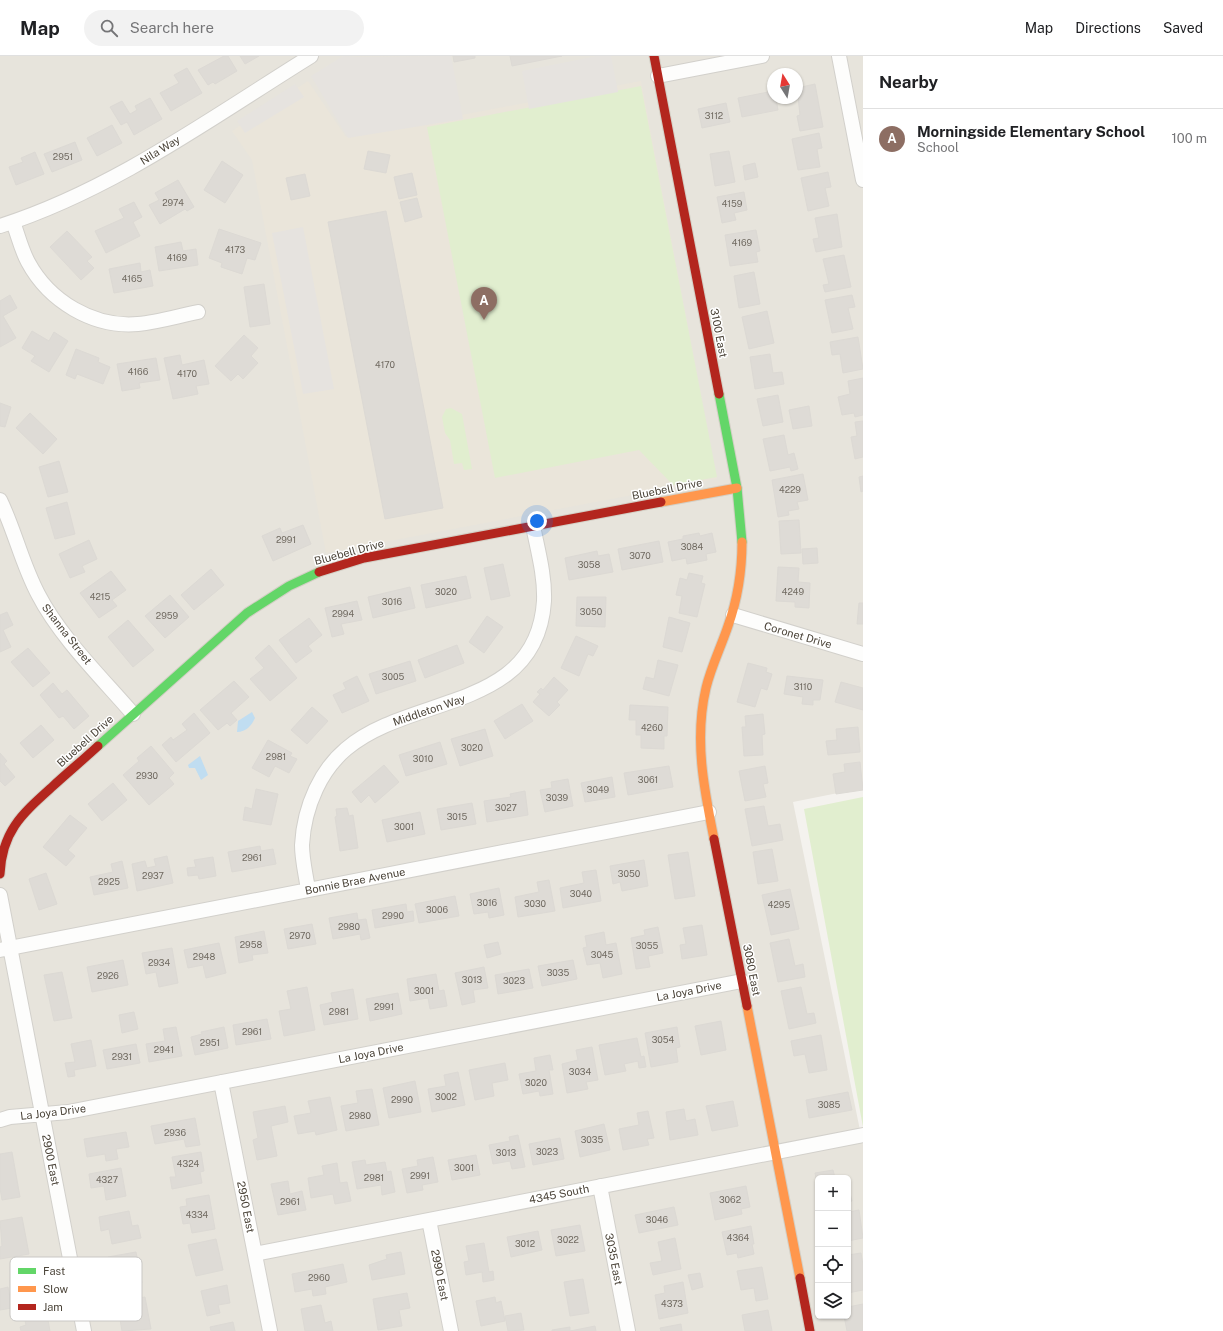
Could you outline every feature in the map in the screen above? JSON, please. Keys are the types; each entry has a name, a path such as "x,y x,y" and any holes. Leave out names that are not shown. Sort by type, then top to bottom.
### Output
{"street":[{"name":"Nila Way","path":"7,224 76,196 126,170 310,56"},
{"name":"3100 East","path":"654,56 737,488 742,542 738,593 732,615"},
{"path":"658,76 762,56"},
{"path":"839,56 863,180"},
{"path":"7,224 35,273 53,294 78,312 106,322 137,324 198,312"},
{"name":"Bluebell Drive","path":"5,829 247,613 275,594 303,578 332,566 364,558 737,488"},
{"name":"Shanna Street","path":"0,500 28,575 50,614 62,632 133,714"},
{"name":"Middleton Way","path":"308,890 302,845 305,822 313,795 337,757 357,741 384,726 470,695 495,684 515,667 528,649 537,631 544,601 542,575 533,526"},
{"name":"Coronet Drive","path":"732,615 863,654"},
{"name":"3080 East","path":"732,615 709,677 704,701 700,754 709,812 810,1331"},
{"name":"Bonnie Brae Avenue","path":"5,949 709,812"},
{"path":"0,874 5,829"},
{"name":"2900 East","path":"0,895 5,949 42,1114 70,1257"},
{"name":"La Joya Drive","path":"0,1120 10,1117 68,1112 742,981"},
{"name":"2950 East","path":"221,1082 270,1331"},
{"name":"4345 South","path":"255,1254 863,1135"},
{"name":"3035 East","path":"600,1186 628,1331"},
{"name":"2990 East","path":"429,1220 451,1331"},
{"name":"2900 East","path":"82,1321 84,1331"}],"shaded area":[{"path":"0,56 863,56 863,788 793,802 863,1145 863,1331 0,1331"},
{"path":"343,56 451,56 463,119 348,138 311,76"},
{"path":"597,56 611,56 618,92 529,109 522,71"},
{"path":"308,81 346,137 641,81 717,479 326,553 252,160 232,131"},
{"path":"295,84 304,97 245,133 237,121"},
{"path":"303,227 334,389 303,394 272,233"}],"green space":[{"path":"641,86 717,477 673,485 639,450 495,478 427,127"},
{"path":"451,408 462,414 472,469 464,470 462,463 454,464 450,440 445,433 442,417 446,409"},
{"path":"863,797 863,1127 804,809"}],"water":[{"path":"252,712 255,718 252,723 248,728 237,732 238,721"},
{"path":"200,756 208,775 201,780 195,768 189,768 188,765"}],"building":[{"path":"224,56 228,56 237,71 215,84 213,82 208,85 198,70"},
{"path":"240,56 259,56 245,64"},
{"path":"453,56 475,56 475,58 454,62"},
{"path":"510,56 562,56 512,66"},
{"path":"187,68 202,93 171,111 160,93 179,83 174,75"},
{"path":"815,84 823,127 800,131 797,116 800,115 799,104 803,104 803,87"},
{"path":"767,92 767,104 777,104 778,110 742,117 738,98"},
{"path":"150,98 162,119 134,135 127,122 121,125 110,107 122,101 130,114 137,110 135,106"},
{"path":"726,103 730,122 702,128 698,109"},
{"path":"112,125 122,143 97,156 87,138"},
{"path":"819,133 822,148 817,149 820,167 798,170 792,139"},
{"path":"75,142 82,160 52,172 44,154"},
{"path":"368,151 390,155 386,173 364,169"},
{"path":"729,151 735,182 715,186 710,154"},
{"path":"35,152 44,174 16,185 9,167 23,162 21,158"},
{"path":"222,161 243,175 225,203 204,190"},
{"path":"755,163 758,177 745,180 743,166"},
{"path":"828,172 831,187 825,188 829,206 808,211 801,178"},
{"path":"412,173 417,195 399,199 394,177"},
{"path":"305,174 310,196 291,200 286,178"},
{"path":"178,180 194,207 187,211 185,209 160,224 149,205 159,200 155,193"},
{"path":"744,192 747,210 734,213 736,220 722,223 717,197"},
{"path":"417,198 422,217 405,222 400,202"},
{"path":"134,202 142,217 133,222 140,236 106,253 95,231 124,218 119,209"},
{"path":"386,211 443,508 385,519 328,222"},
{"path":"837,214 842,247 816,252 813,239 819,238 815,218"},
{"path":"219,229 261,243 255,260 247,258 242,274 221,267 222,263 209,258"},
{"path":"756,230 760,251 756,252 758,262 730,266 725,235"},
{"path":"67,231 92,257 87,261 94,268 81,280 50,247"},
{"path":"181,242 183,251 196,249 198,265 159,271 155,247"},
{"path":"844,255 851,287 825,292 823,285 829,284 823,259"},
{"path":"140,263 141,272 150,270 153,286 114,293 109,269"},
{"path":"754,272 760,304 739,308 734,276"},
{"path":"264,284 270,324 250,327 244,287"},
{"path":"10,295 17,308 3,316 16,338 0,347 0,301"},
{"path":"852,295 855,307 848,308 853,329 832,333 825,300"},
{"path":"767,311 774,343 749,349 742,317"},
{"path":"32,331 49,341 54,332 68,341 49,372 31,361 35,356 22,348"},
{"path":"244,335 258,348 251,356 258,363 243,379 238,374 231,381 215,366"},
{"path":"858,337 863,369 843,373 840,354 832,355 830,342"},
{"path":"76,349 99,358 98,362 110,367 103,384 77,374 75,379 66,375"},
{"path":"770,354 773,373 782,372 784,384 755,389 750,357"},
{"path":"180,355 182,365 204,360 209,384 196,386 198,394 173,399 164,358"},
{"path":"156,358 160,380 139,383 140,388 122,391 117,364"},
{"path":"863,378 863,415 855,417 854,413 842,415 838,397 850,394 848,381"},
{"path":"778,395 783,422 763,426 757,399"},
{"path":"0,403 11,407 5,427 0,426"},
{"path":"809,406 812,426 793,429 789,410"},
{"path":"30,413 57,439 43,454 16,428"},
{"path":"863,421 863,457 855,459 851,437 857,436 855,422"},
{"path":"784,435 788,455 794,453 798,469 791,471 790,467 770,471 763,439"},
{"path":"59,461 68,492 48,497 39,467"},
{"path":"803,474 808,500 797,502 799,509 788,511 789,515 778,517 772,480"},
{"path":"863,476 863,491 861,492 859,477"},
{"path":"67,502 75,534 55,539 46,508"},
{"path":"799,520 801,553 781,554 779,521"},
{"path":"303,525 311,544 273,561 262,536 280,528 282,533"},
{"path":"699,533 700,536 712,533 716,552 706,554 707,560 687,564 686,558 672,561 668,542 683,539 683,536"},
{"path":"89,540 97,559 82,566 85,572 70,578 59,554"},
{"path":"659,541 663,562 622,570 618,549"},
{"path":"817,548 818,563 803,564 802,549"},
{"path":"597,551 598,556 609,554 613,572 569,580 565,558"},
{"path":"503,564 510,596 491,600 484,568"},
{"path":"778,567 799,568 798,582 810,583 809,608 795,607 795,602 776,601"},
{"path":"211,569 224,585 194,610 181,595"},
{"path":"111,571 126,590 112,600 117,606 99,618 80,593"},
{"path":"689,573 703,576 701,583 705,584 697,617 679,613 682,596 676,595 680,578 687,580"},
{"path":"466,576 471,598 426,608 421,585"},
{"path":"410,587 415,608 373,618 368,597"},
{"path":"170,595 189,617 165,638 145,616"},
{"path":"577,597 606,597 605,627 576,626"},
{"path":"357,601 362,620 341,624 344,634 332,637 325,608"},
{"path":"859,603 863,603 863,624 857,624"},
{"path":"7,612 13,625 3,630 11,647 0,652 0,615"},
{"path":"487,616 503,627 484,653 469,642"},
{"path":"669,617 690,623 682,652 663,647"},
{"path":"309,618 322,635 308,646 312,651 296,663 279,640"},
{"path":"128,620 154,650 133,667 108,637"},
{"path":"576,636 598,646 593,656 588,654 579,676 561,668"},
{"path":"269,645 297,678 270,701 250,679 264,668 255,658"},
{"path":"457,645 464,663 425,678 418,660"},
{"path":"28,648 50,673 33,687 11,662"},
{"path":"658,660 678,665 669,696 643,689 646,677 654,679"},
{"path":"410,661 416,681 376,694 369,674"},
{"path":"748,663 767,668 766,672 772,674 767,690 761,688 755,707 737,702"},
{"path":"357,676 369,701 342,713 333,695 346,689 343,683"},
{"path":"787,676 823,680 820,700 813,700 813,705 802,704 803,697 784,694"},
{"path":"554,677 568,690 557,702 560,705 549,716 533,702 540,694 537,692 541,688 543,690"},
{"path":"234,681 249,697 231,713 237,720 230,726 227,723 218,730 200,710"},
{"path":"841,682 863,688 863,710 835,702"},
{"path":"53,683 62,694 67,690 89,716 74,729 63,716 59,718 40,695"},
{"path":"522,704 533,721 505,739 494,721"},
{"path":"630,705 668,707 667,736 664,736 664,749 641,748 641,735 636,735 636,720 629,720"},
{"path":"312,707 328,721 307,744 291,730"},
{"path":"194,713 210,733 176,762 162,745 171,737 173,740 187,730 182,724"},
{"path":"763,714 765,734 762,735 763,755 744,756 742,727 746,727 745,716"},
{"path":"41,725 54,740 33,758 20,743"},
{"path":"858,727 860,752 828,755 826,741 837,740 836,729"},
{"path":"485,729 493,756 460,766 451,739"},
{"path":"268,740 292,753 290,756 297,759 289,773 275,766 269,777 252,768"},
{"path":"440,742 447,764 406,776 399,755"},
{"path":"151,746 174,773 169,778 174,784 149,805 123,775 139,761 137,758"},
{"path":"0,753 7,761 4,764 15,777 5,786 0,781"},
{"path":"860,762 863,790 836,794 833,774 845,772 844,764"},
{"path":"384,765 399,782 375,803 369,795 361,803 352,792"},
{"path":"669,766 673,787 628,795 624,773"},
{"path":"765,766 768,783 763,784 766,797 745,801 739,771"},
{"path":"612,777 615,797 585,802 581,783"},
{"path":"568,779 573,806 545,812 540,790 552,788 551,782"},
{"path":"113,783 127,800 102,821 88,804"},
{"path":"256,789 278,794 271,825 243,820 245,807 252,809"},
{"path":"525,791 528,815 487,822 484,801 511,797 510,794"},
{"path":"472,803 476,824 441,830 437,809"},
{"path":"764,806 768,826 780,824 783,840 752,846 745,809"},
{"path":"347,808 349,816 353,815 358,848 340,851 335,817 337,816 336,809"},
{"path":"420,812 425,834 387,842 382,820"},
{"path":"70,815 87,828 68,850 75,856 66,866 43,847"},
{"path":"260,846 261,851 273,849 276,864 232,872 228,852"},
{"path":"772,849 778,881 758,884 753,852"},
{"path":"688,852 695,896 675,899 668,855"},
{"path":"167,856 173,883 137,891 132,864 145,861 147,868 156,866 154,859"},
{"path":"213,857 216,876 199,879 198,875 188,876 187,868 196,867 194,860"},
{"path":"644,860 648,886 622,891 620,882 613,884 610,866"},
{"path":"122,861 128,888 94,895 90,877 113,872 111,864"},
{"path":"596,870 601,901 563,908 560,888 584,883 582,872"},
{"path":"46,873 57,904 39,910 29,879"},
{"path":"549,880 555,911 518,917 515,897 539,892 537,882"},
{"path":"499,888 504,915 489,918 488,912 474,914 470,894"},
{"path":"790,889 799,929 771,935 762,895"},
{"path":"455,896 459,916 419,923 415,904"},
{"path":"406,904 407,912 413,911 414,921 375,928 372,910"},
{"path":"357,913 358,920 366,919 370,938 361,940 360,934 333,939 329,918"},
{"path":"312,924 316,944 288,949 284,929"},
{"path":"702,925 707,955 682,959 680,945 686,944 683,928"},
{"path":"658,927 663,953 648,956 650,967 636,969 631,938 645,935 644,930"},
{"path":"264,931 268,953 252,955 253,960 239,963 235,937"},
{"path":"604,932 606,945 616,943 622,974 603,978 600,963 587,965 583,948 587,947 585,936"},
{"path":"789,939 795,966 803,964 805,977 778,982 770,943"},
{"path":"498,942 501,954 487,958 484,945"},
{"path":"219,943 226,973 206,978 203,965 188,968 184,950"},
{"path":"172,948 178,983 159,987 156,972 146,974 142,953"},
{"path":"123,960 128,985 92,992 87,967"},
{"path":"573,960 577,979 542,986 538,966"},
{"path":"484,967 488,988 473,990 475,1002 462,1005 455,973"},
{"path":"529,969 533,988 498,994 495,975"},
{"path":"62,972 72,1018 54,1021 44,975"},
{"path":"436,974 439,991 444,990 447,1006 430,1009 428,998 410,1001 407,979"},
{"path":"307,987 315,1030 284,1036 279,1011 291,1009 287,991"},
{"path":"801,987 807,1014 814,1013 816,1023 789,1029 781,991"},
{"path":"353,989 358,1019 324,1025 320,1005 333,1002 331,993"},
{"path":"398,993 402,1014 370,1021 366,999"},
{"path":"134,1012 138,1029 122,1033 119,1015"},
{"path":"267,1019 271,1039 236,1045 233,1025"},
{"path":"721,1021 726,1050 701,1055 695,1026"},
{"path":"176,1027 182,1056 149,1062 146,1044 165,1041 163,1029"},
{"path":"224,1027 228,1048 195,1055 191,1037 202,1034 201,1032"},
{"path":"677,1027 680,1047 676,1048 678,1062 651,1067 645,1033"},
{"path":"821,1035 827,1070 809,1073 805,1054 794,1056 791,1041"},
{"path":"637,1038 641,1057 644,1056 646,1067 639,1068 638,1061 624,1064 626,1071 605,1075 599,1045"},
{"path":"91,1040 96,1066 74,1070 75,1076 68,1077 65,1063 75,1062 71,1044"},
{"path":"136,1044 140,1063 107,1069 103,1050"},
{"path":"592,1047 598,1080 586,1082 588,1089 567,1093 562,1064 578,1060 576,1050"},
{"path":"550,1055 553,1070 549,1070 553,1094 540,1096 539,1091 523,1094 519,1074 536,1071 534,1058"},
{"path":"505,1063 508,1080 492,1083 494,1096 475,1100 469,1070"},
{"path":"458,1072 465,1105 432,1112 428,1089 446,1086 444,1075"},
{"path":"415,1081 421,1112 389,1118 383,1088"},
{"path":"372,1089 379,1125 346,1131 341,1106 358,1103 356,1091"},
{"path":"848,1092 852,1110 809,1118 806,1100"},
{"path":"330,1097 337,1130 316,1135 315,1131 298,1134 294,1116 311,1113 308,1101"},
{"path":"733,1101 738,1126 712,1131 706,1106"},
{"path":"285,1106 288,1122 271,1126 277,1156 257,1160 253,1140 258,1138 253,1112"},
{"path":"684,1109 686,1121 695,1119 698,1135 670,1140 666,1112"},
{"path":"648,1111 654,1138 647,1139 649,1145 623,1150 619,1129 639,1125 637,1113"},
{"path":"195,1118 200,1145 186,1147 184,1139 155,1144 151,1126"},
{"path":"604,1124 610,1150 580,1157 575,1131"},
{"path":"126,1132 129,1147 116,1149 118,1159 106,1161 105,1154 87,1157 84,1139"},
{"path":"518,1135 525,1167 512,1169 510,1161 493,1164 489,1145 510,1141 509,1137"},
{"path":"560,1138 564,1159 533,1165 529,1144"},
{"path":"12,1152 20,1197 2,1200 0,1188 0,1154"},
{"path":"201,1152 204,1171 200,1172 202,1183 172,1189 170,1177 176,1177 172,1157"},
{"path":"476,1155 480,1175 452,1180 448,1160"},
{"path":"433,1157 438,1182 422,1185 423,1190 407,1193 402,1169 418,1166 417,1160"},
{"path":"365,1160 366,1165 385,1162 387,1172 391,1171 395,1192 382,1195 381,1185 357,1189 352,1162"},
{"path":"337,1163 340,1183 347,1182 351,1201 335,1204 333,1194 311,1198 308,1178 324,1175 322,1166"},
{"path":"121,1168 126,1196 106,1200 104,1186 91,1188 89,1174"},
{"path":"833,1170 834,1175 815,1175 815,1173"},
{"path":"288,1181 290,1194 302,1191 306,1210 278,1215 271,1184"},
{"path":"746,1186 750,1207 741,1209 742,1214 715,1220 710,1193"},
{"path":"209,1195 215,1229 192,1233 190,1223 183,1224 180,1207 187,1206 186,1199"},
{"path":"674,1207 678,1225 639,1233 635,1215"},
{"path":"859,1210 863,1238 851,1240 851,1211"},
{"path":"129,1211 132,1226 138,1225 141,1238 112,1244 109,1229 101,1231 99,1217"},
{"path":"22,1217 29,1254 0,1259 0,1247 2,1246 0,1221"},
{"path":"580,1225 585,1251 556,1256 551,1230"},
{"path":"751,1226 754,1254 738,1258 737,1253 727,1255 722,1232"},
{"path":"538,1231 542,1250 511,1257 507,1237"},
{"path":"675,1238 681,1269 653,1275 650,1263 662,1261 658,1242"},
{"path":"216,1239 223,1270 196,1276 188,1245"},
{"path":"484,1243 489,1272 493,1271 494,1280 483,1282 482,1272 466,1275 464,1262 469,1261 466,1246"},
{"path":"136,1252 137,1257 108,1257"},
{"path":"401,1252 405,1274 372,1280 369,1265 387,1259 386,1255"},
{"path":"861,1253 863,1265 863,1290 851,1292 851,1283 851,1255"},
{"path":"343,1264 347,1282 325,1287 326,1294 313,1296 312,1289 295,1292 292,1274"},
{"path":"762,1267 768,1299 756,1301 754,1288 741,1290 737,1271"},
{"path":"700,1273 703,1287 692,1290 688,1275"},
{"path":"583,1279 589,1313 570,1316 564,1282"},
{"path":"683,1282 688,1313 659,1319 655,1295 665,1293 664,1286"},
{"path":"227,1285 230,1303 218,1305 220,1313 207,1316 201,1291"},
{"path":"8,1287 10,1308 0,1310 0,1289"},
{"path":"407,1293 410,1308 399,1310 402,1326 378,1330 373,1299"},
{"path":"145,1297 151,1329 122,1331 120,1321 142,1321 142,1298"},
{"path":"495,1297 496,1303 501,1301 505,1321 481,1326 476,1301"},
{"path":"863,1304 863,1331 847,1331 845,1319 851,1319 851,1306"},
{"path":"321,1305 325,1323 331,1321 333,1331 305,1331 301,1309"},
{"path":"768,1310 772,1331 745,1331 742,1315"},
{"path":"521,1313 524,1330 508,1331 505,1316"},
{"path":"25,1321 48,1321 50,1331 21,1331 20,1327 26,1325"},
{"path":"233,1322 235,1331 211,1331 210,1327"},
{"path":"681,1324 682,1331 661,1331 660,1328"},
{"path":"595,1326 596,1331 570,1331"},
{"path":"570,1327 570,1331 552,1331 552,1330"}],"traffic: fast":[{"path":"719,394 737,488 742,542"},
{"path":"98,746 247,613 289,586 319,572"}],"traffic: slow":[{"path":"661,502 737,488"},
{"path":"714,839 702,764 702,707 708,680 728,626 737,595 742,542"},
{"path":"747,1006 800,1278"}],"traffic: jam":[{"path":"654,56 719,394"},
{"path":"319,572 364,558 661,502"},
{"path":"0,874 5,846 9,835 16,824 32,806 98,746"},
{"path":"714,839 747,1006"},
{"path":"800,1278 810,1331"}],"place":[{"name":"Morningside Elementary School","path":"484,320"}]}
